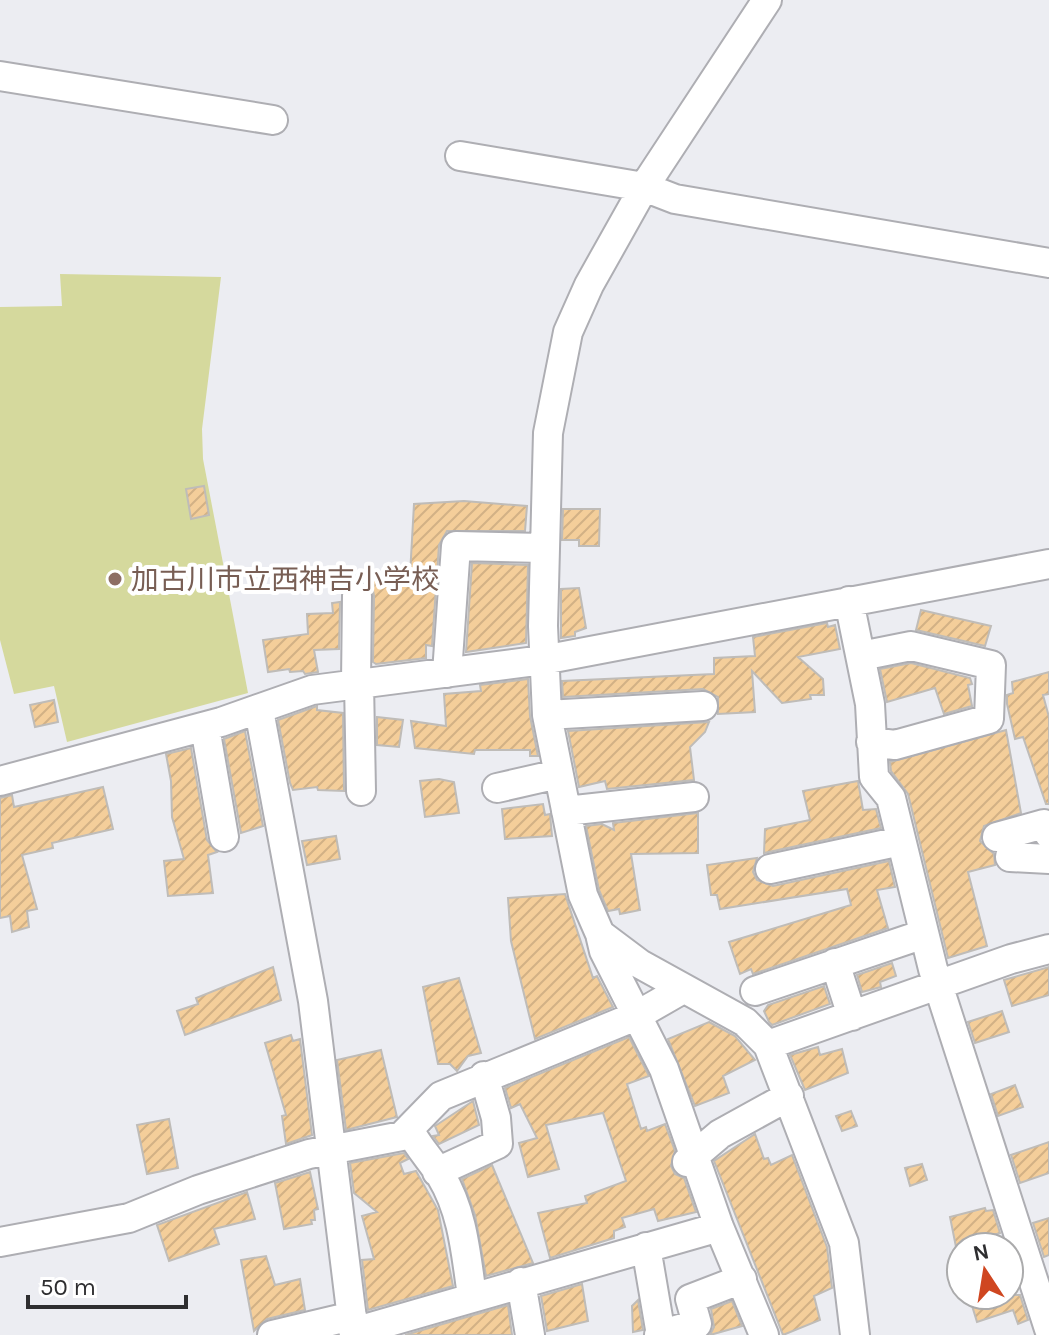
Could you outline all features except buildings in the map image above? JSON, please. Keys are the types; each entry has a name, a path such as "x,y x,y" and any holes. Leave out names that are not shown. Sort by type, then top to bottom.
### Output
{"street":[{"path":"764,1335 691,1158 664,1069 604,951 583,895 547,715 543,660 548,433 568,332 589,285 644,187 767,0"},
{"path":"0,76 273,120"},
{"path":"460,156 644,187 675,199 1049,263"},
{"path":"447,673 456,546 544,548"},
{"path":"0,781 205,727 312,690 543,660 1049,564"},
{"path":"357,596 361,791"},
{"path":"849,601 870,704 874,777 891,798 924,934 1049,1329"},
{"path":"861,656 911,646 991,665 989,719 895,745 871,742"},
{"path":"547,715 703,706"},
{"path":"259,710 313,1001 353,1327"},
{"path":"205,727 224,837"},
{"path":"497,788 558,774"},
{"path":"566,811 694,797"},
{"path":"1049,834 1044,824 1003,847 1049,859"},
{"path":"770,869 901,841"},
{"path":"600,934 640,964 745,1022 768,1045 844,1243 855,1335"},
{"path":"755,991 924,934"},
{"path":"768,1045 1011,959 1049,949"},
{"path":"835,963 852,1016"},
{"path":"0,1242 129,1218 198,1190 309,1154 332,1152 402,1136 441,1096 636,1016 683,989"},
{"path":"437,1172 498,1144 496,1118 484,1076"},
{"path":"691,1158 720,1134 789,1096"},
{"path":"410,1131 422,1155 437,1172 460,1218 472,1296"},
{"path":"272,1335 353,1327 412,1326 472,1296 719,1227"},
{"path":"646,1247 660,1335 697,1324 690,1299 742,1279"},
{"path":"521,1282 530,1335"}],"green space":[{"name":"加古川市立西神吉小学校","path":"60,274 221,277 202,429 203,459 248,693 67,742 54,686 14,694 0,640 0,307 62,306"}],"place":[{"name":"加古川市立西神吉小学校","path":"115,579"}]}
